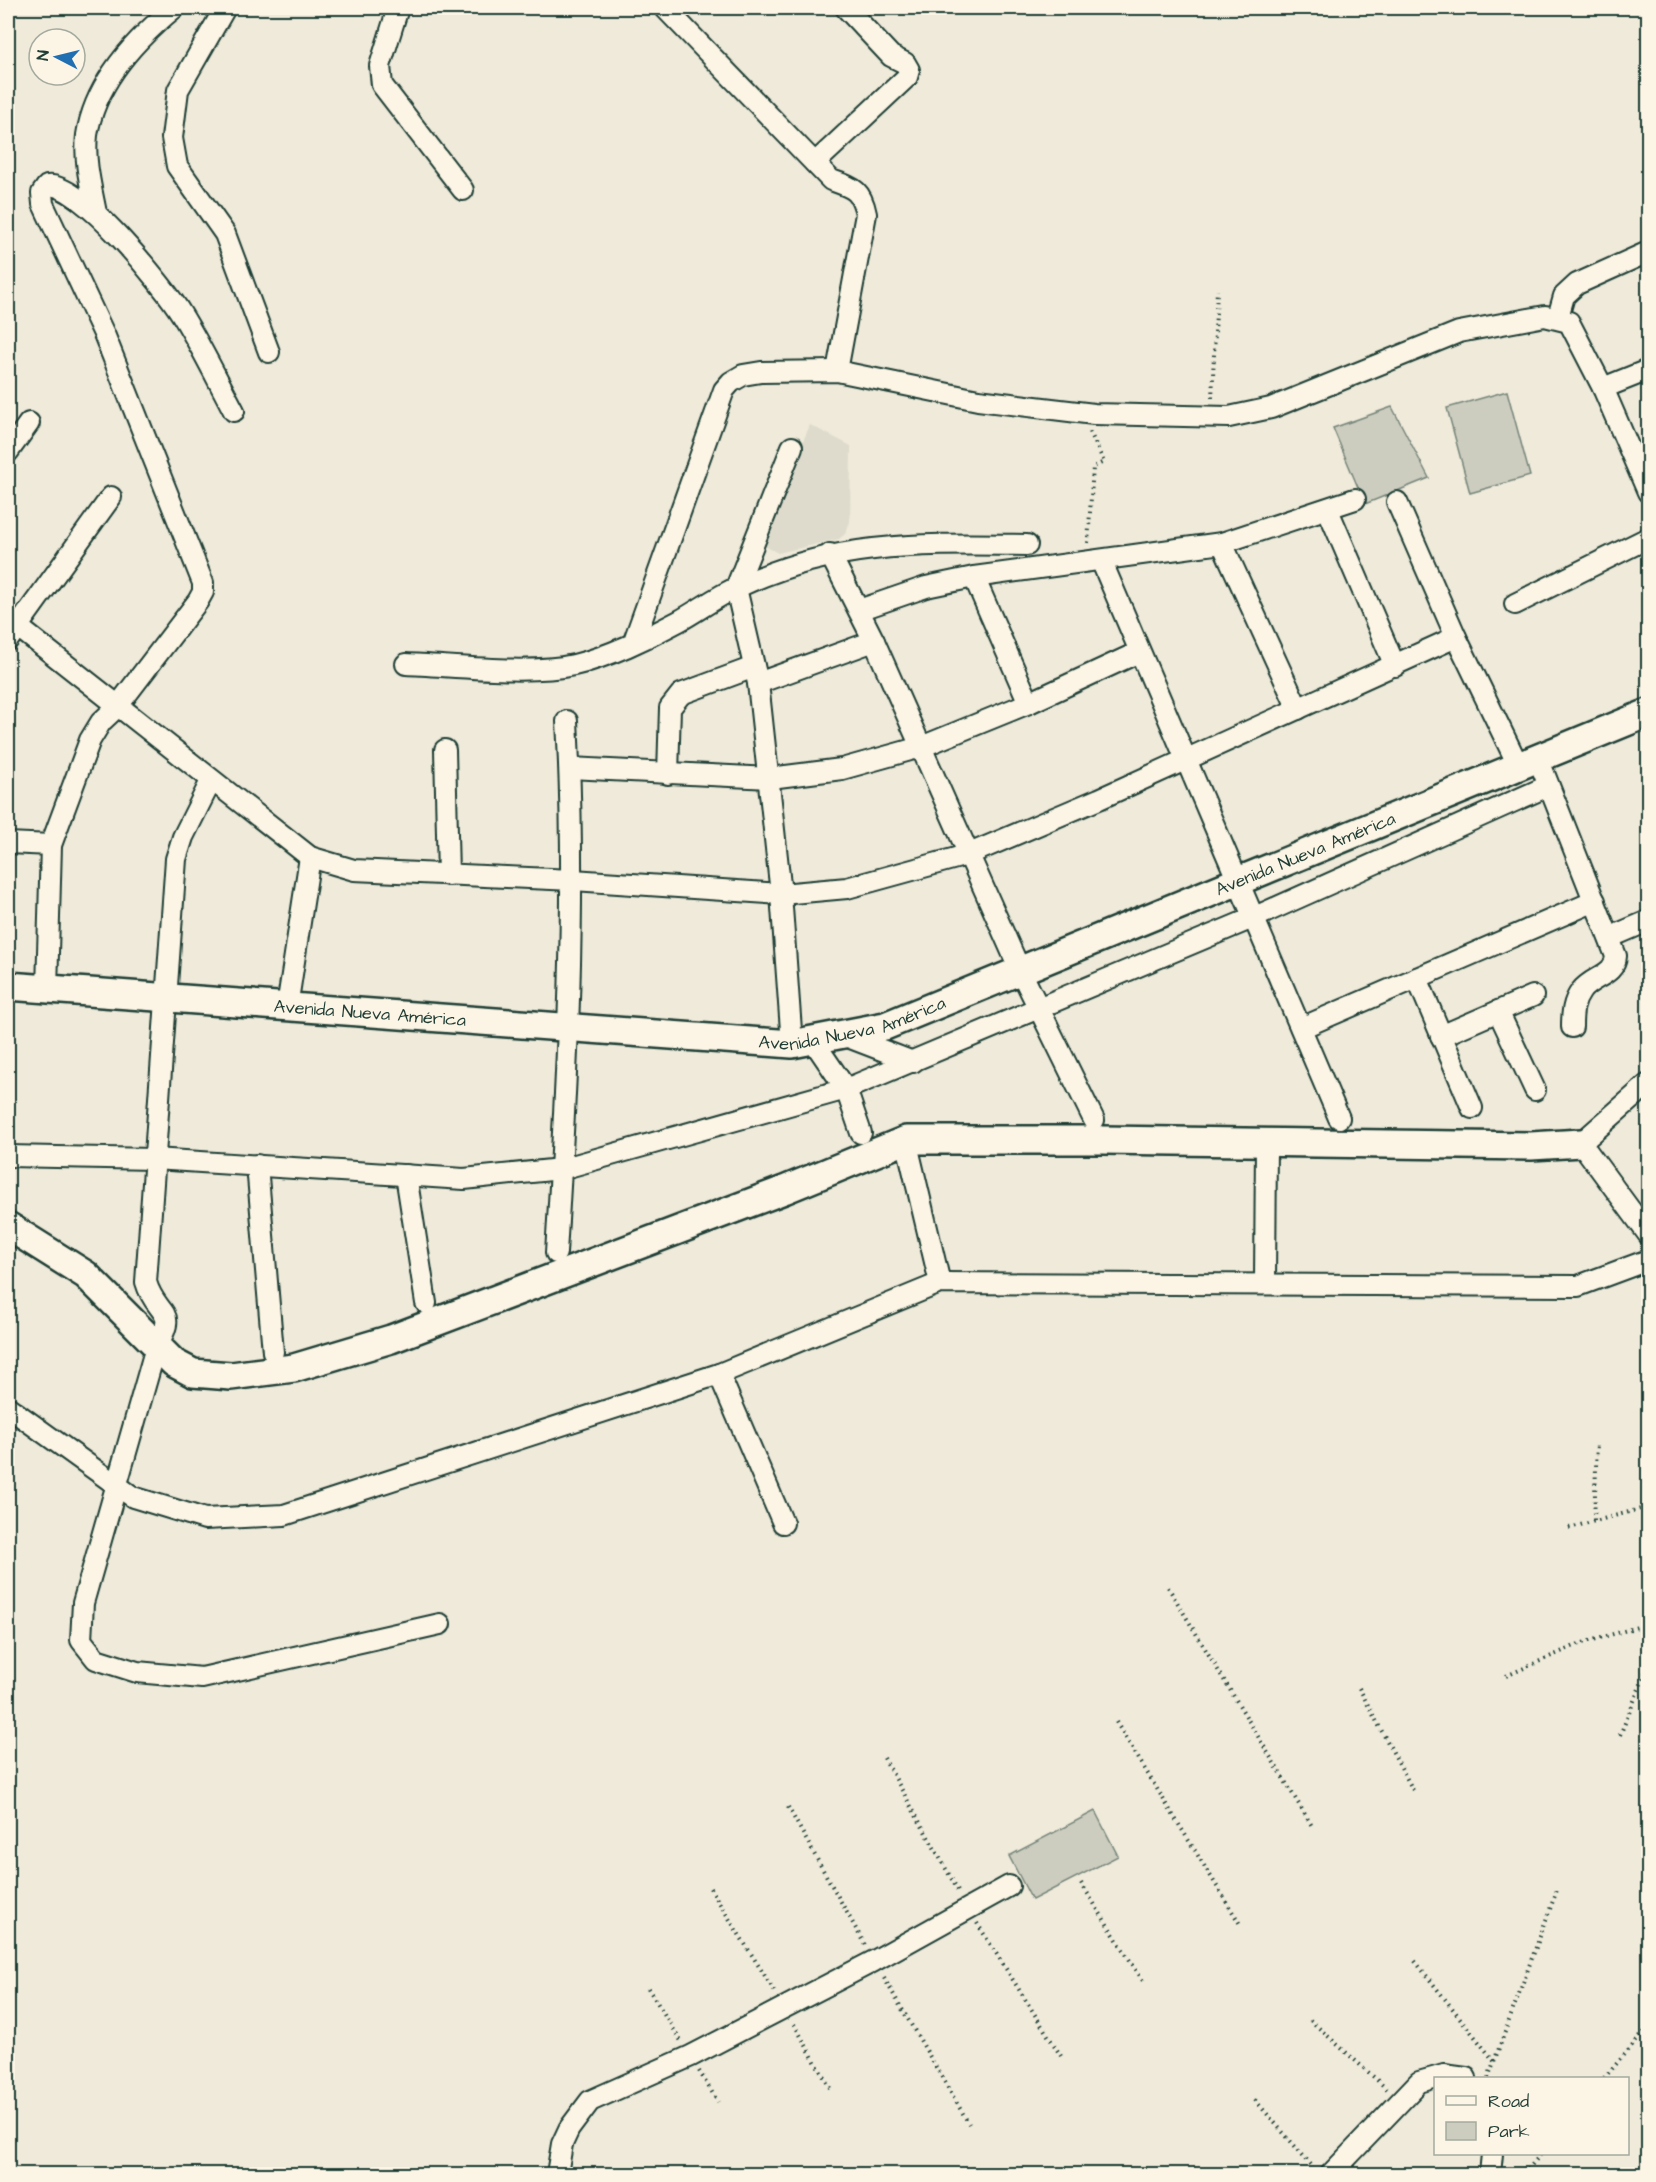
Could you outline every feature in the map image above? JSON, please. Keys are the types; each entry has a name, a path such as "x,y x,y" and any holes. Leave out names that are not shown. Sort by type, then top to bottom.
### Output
{"street":[{"path":"96,213 87,166 87,135 95,106 112,72 159,20 174,8"},
{"path":"225,8 178,90 172,138 177,166 225,234 269,352"},
{"path":"398,8 380,66 382,85 463,190"},
{"path":"665,8 831,180 857,191 863,200 866,214 837,371"},
{"path":"815,164 907,77 909,70 905,63 891,56 846,8"},
{"path":"47,989 51,845 90,740 101,722 117,707 198,601 203,592 203,583 104,334 43,204 42,193 47,186 54,184 96,213 116,232 181,312 234,411"},
{"path":"1558,318 1564,296 1577,284 1648,252"},
{"path":"634,641 724,390 731,382 743,375 761,372 837,371 978,400 1085,413 1229,417 1271,408 1459,332 1545,316 1569,322 1603,388 1648,492"},
{"path":"1603,388 1648,370"},
{"path":"8,452 29,423"},
{"path":"792,447 736,588 756,675 770,777 781,894 802,1041 846,1089 861,1133"},
{"path":"111,497 10,628 117,707 310,857 354,870 573,880 781,894 847,888 967,855 1187,760 1456,637"},
{"path":"859,610 926,587 974,577 1222,543 1328,510 1355,499"},
{"path":"1398,502 1456,637 1528,763 1548,786 1616,956 1616,964 1612,969 1582,989 1573,1005 1572,1027"},
{"path":"1328,510 1395,666"},
{"path":"1515,604 1648,538"},
{"path":"1222,543 1298,709"},
{"path":"406,664 548,669 591,661 679,621 736,588 770,573 830,554 873,547 919,544 1027,544"},
{"path":"830,554 874,641 1020,970 1094,1120"},
{"path":"1094,561 1139,652 1240,880 1339,1118"},
{"path":"974,577 1029,703"},
{"path":"668,774 670,708 681,694 874,641"},
{"path":"570,768 770,777 842,769 921,747 1029,703 1139,652"},
{"name":"Avenida Nueva América","path":"8,986 569,1027 802,1041 885,1026 1528,763 1646,718"},
{"path":"556,1253 569,1027 573,880 567,721"},
{"path":"445,750 448,875"},
{"path":"211,781 183,837 176,859 146,1282 150,1294 167,1316 168,1323 156,1347 83,1602 81,1640 96,1659 137,1672 202,1678 440,1624"},
{"path":"8,1156 154,1159 464,1179 561,1169 846,1089 1039,1010 1255,917 1548,786"},
{"path":"8,843 51,845"},
{"path":"287,1007 310,857"},
{"path":"1301,1028 1595,901"},
{"path":"1620,933 1648,921"},
{"path":"1416,978 1472,1108"},
{"path":"1441,1036 1533,996"},
{"path":"1498,1011 1535,1090"},
{"path":"840,1034 913,1062"},
{"path":"8,1226 86,1275 156,1347 193,1373 231,1376 294,1368 391,1339 773,1194 906,1140 1532,1146 1581,1143 1648,1084"},
{"path":"906,1140 940,1283"},
{"path":"1265,1283 1266,1142"},
{"path":"1581,1143 1648,1234"},
{"path":"257,1165 273,1352"},
{"path":"406,1175 426,1303"},
{"path":"8,1407 133,1497 205,1519 284,1515 719,1374 940,1283 1578,1286 1648,1260"},
{"path":"719,1374 783,1523"},
{"path":"557,2175 560,2152 569,2128 590,2101 691,2056 874,1961 1010,1886"},
{"path":"1437,2077 1444,2075 1455,2077"},
{"path":"1331,2175 1419,2082 1434,2078"},
{"path":"1490,2175 1492,2155"}],"path":[{"path":"1211,417 1217,290"},
{"path":"1085,413 1086,423 1104,462 1093,467 1094,561"},
{"path":"1594,1521 1597,1443"},
{"path":"1569,1528 1644,1508"},
{"path":"1168,1587 1312,1826"},
{"path":"1506,1676 1579,1644 1648,1624"},
{"path":"1620,1735 1648,1667"},
{"path":"1359,1688 1415,1794"},
{"path":"1116,1722 1240,1924"},
{"path":"1081,1883 1145,1984"},
{"path":"711,1888 784,2007 830,2088"},
{"path":"1489,2077 1557,1890"},
{"path":"1415,1961 1494,2062"},
{"path":"1310,2020 1400,2101"},
{"path":"1606,2077 1648,2028"},
{"path":"1255,2100 1319,2175"},
{"path":"1524,2175 1540,2155"}],"shaded area":[{"path":"810,425 851,446 850,522 845,534 839,539 778,553 763,545 761,540"}],"green space":[{"path":"1507,391 1530,476 1470,493 1447,408"},
{"path":"1392,407 1429,478 1365,504 1333,428"},
{"path":"1095,1811 1118,1856 1032,1900 1009,1856"}]}
